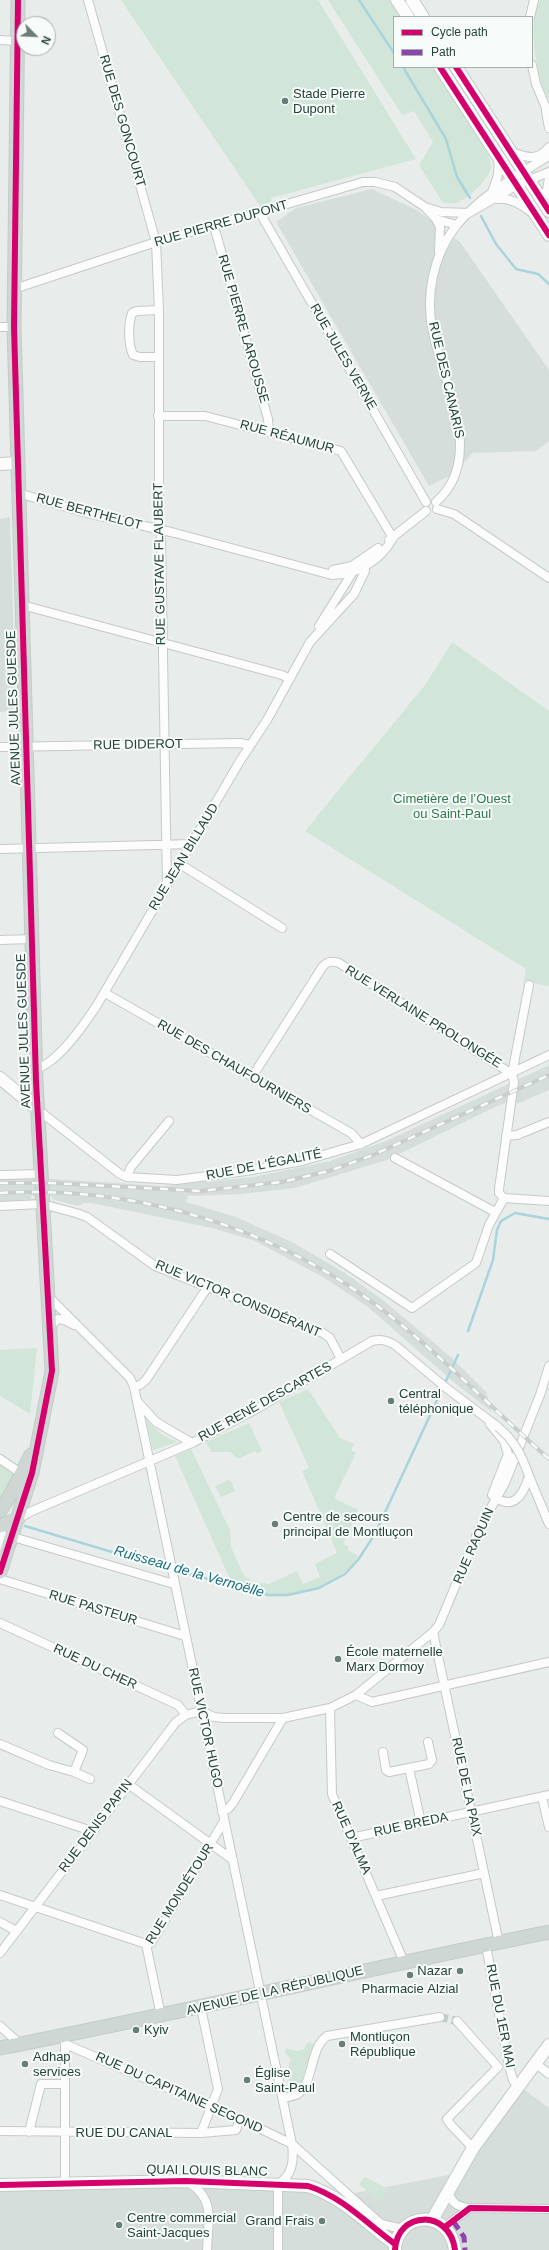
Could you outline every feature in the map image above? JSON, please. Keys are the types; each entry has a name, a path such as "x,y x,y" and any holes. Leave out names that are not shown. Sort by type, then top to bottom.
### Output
{"main road":[{"name":"AVENUE JULES GUESDE","path":"17,16 18,0"},
{"path":"397,0 407,16"},
{"path":"412,0 422,16"},
{"name":"AVENUE JULES GUESDE","path":"16,40 14,327 18,493 40,1174 49,1297 52,1371 42,1428"},
{"path":"441,68 549,235"},
{"path":"457,68 512,152 526,177 549,210"},
{"path":"0,464 18,463"},
{"path":"0,1078 38,1109"},
{"path":"0,1511 25,1469 42,1428"},
{"path":"0,1572 4,1559 4,1535 28,1508 42,1428"},
{"path":"0,1526 18,1519"},
{"name":"AVENUE DE LA RÉPUBLIQUE","path":"0,2048 20,2044 65,2040 161,2016 404,1962 549,1932"},
{"path":"432,2220 473,2148 517,2086 549,2045"},
{"name":"QUAI LOUIS BLANC","path":"0,2185 65,2182 186,2181 308,2186 324,2191 345,2203 395,2247"},
{"path":"395,2247 403,2229 416,2220 432,2220 445,2227 454,2241 455,2250"}],"street":[{"name":"RUE DES GONCOURT","path":"88,0 156,242"},
{"path":"530,16 534,0"},
{"path":"0,40 16,40"},
{"path":"533,68 536,84 548,113 549,128"},
{"path":"512,152 533,158 549,147"},
{"path":"526,177 548,157 549,147"},
{"path":"497,154 499,169 492,197 506,198 524,206 539,219"},
{"path":"526,177 549,173 546,196 549,210"},
{"name":"RUE DES CANARIS","path":"437,505 455,480 459,466 461,446 458,427 433,332 430,312 430,291 439,256 456,225 477,203 492,197 514,182 526,177"},
{"name":"RUE PIERRE DUPONT","path":"14,289 156,242 369,182 385,183 395,187 425,207"},
{"path":"425,207 441,212 469,213"},
{"path":"425,207 436,219 440,227 439,256"},
{"name":"RUE JULES VERNE","path":"260,213 426,502"},
{"path":"436,219 456,225"},
{"name":"RUE PIERRE LAROUSSE","path":"214,226 268,419 269,432"},
{"name":"RUE GUSTAVE FLAUBERT","path":"156,242 159,310 158,416 164,844 167,886"},
{"path":"159,310 137,311 132,313 130,319 130,347 133,355 140,358 159,358"},
{"path":"0,327 14,327"},
{"name":"RUE RÉAUMUR","path":"158,416 205,416 341,451 393,538"},
{"name":"RUE BERTHELOT","path":"18,493 87,513 312,569"},
{"path":"426,511 424,505 430,500 454,514 549,578"},
{"path":"426,511 431,513 437,505"},
{"path":"317,633 353,572 361,564 389,545 393,538 426,511"},
{"path":"312,569 341,570 361,564"},
{"path":"317,633 354,594 365,571 361,564"},
{"path":"312,569 332,575 340,580 343,588"},
{"path":"332,575 353,572"},
{"path":"22,605 282,675 290,679"},
{"name":"RUE JEAN BILLAUD","path":"36,1068 43,1066 56,1055 86,1022 105,993 317,633"},
{"name":"RUE DIDEROT","path":"0,747 240,743 250,746"},
{"path":"0,849 192,844"},
{"path":"180,864 282,928"},
{"path":"0,940 32,939"},
{"name":"RUE VERLAINE PROLONGÉE","path":"252,1077 323,966 327,962 333,961 339,963 512,1074"},
{"path":"529,985 512,1074 514,1082 499,1193 504,1198 549,1201"},
{"name":"RUE DES CHAUFOURNIERS","path":"105,993 351,1133 362,1144"},
{"name":"RUE DE L'ÉGALITÉ","path":"123,1175 177,1180 246,1171 302,1161 362,1144 512,1074 549,1055"},
{"path":"38,1109 123,1175 169,1121"},
{"path":"506,1136 517,1135 549,1122"},
{"path":"395,1158 495,1212"},
{"path":"0,1175 40,1174"},
{"path":"330,1254 412,1308 476,1263 495,1212 504,1198"},
{"name":"RUE VICTOR CONSIDÉRANT","path":"0,1206 42,1204 61,1208 87,1217 155,1266 323,1333 330,1338 341,1359"},
{"path":"49,1297 81,1331 130,1378 134,1387 140,1385 146,1380 207,1288"},
{"path":"50,1328 56,1320 64,1320 81,1331"},
{"name":"RUE RENÉ DESCARTES","path":"28,1508 192,1443 258,1408 372,1342 380,1340 387,1340 395,1345 443,1386 480,1414"},
{"name":"RUE RAQUIN","path":"201,1711 214,1717 224,1718 283,1718 330,1708 356,1695 433,1632 439,1625 480,1527 505,1483 540,1395 549,1366"},
{"name":"RUE VICTOR HUGO","path":"134,1387 148,1461 283,2098"},
{"path":"137,1401 156,1422 192,1443"},
{"path":"480,1414 504,1441 508,1454 492,1495 496,1499 507,1503 519,1497 525,1488 529,1476"},
{"path":"480,1414 512,1439 522,1456 549,1524"},
{"path":"0,1459 27,1471 18,1497 28,1508"},
{"path":"9,1464 13,1473 15,1487"},
{"path":"4,1535 174,1584"},
{"name":"RUE PASTEUR","path":"0,1579 185,1636"},
{"name":"RUE DU CHER","path":"0,1623 178,1705 186,1715"},
{"name":"RUE DE LA PAIX","path":"433,1632 499,1942"},
{"path":"356,1695 372,1702 549,1662"},
{"name":"RUE D'ALMA","path":"330,1708 332,1794 404,1962"},
{"name":"RUE DENIS PAPIN","path":"0,1953 92,1830 176,1722 186,1715 201,1711"},
{"path":"222,1812 234,1803 283,1718"},
{"path":"58,1733 83,1750 74,1772"},
{"path":"382,1752 386,1770 389,1772 429,1764 432,1760 428,1742"},
{"path":"0,1744 49,1765 74,1772 90,1779"},
{"path":"409,1768 421,1823"},
{"path":"128,1784 210,1846 233,1860"},
{"path":"545,1796 549,1827"},
{"name":"RUE BREDA","path":"351,1838 545,1796"},
{"path":"1,1803 92,1830"},
{"name":"RUE MONDÉTOUR","path":"161,2016 146,1944 151,1943 224,1821"},
{"path":"376,1896 484,1873"},
{"path":"0,1895 146,1944"},
{"path":"0,1922 16,1931"},
{"name":"RUE DU 1ER MAI","path":"486,1946 513,2080 517,2086"},
{"path":"201,2008 218,2089 201,2133"},
{"path":"283,2098 297,2094 305,2085 320,2041 327,2036 440,2017"},
{"path":"457,2021 498,2067"},
{"path":"0,2026 20,2044"},
{"path":"65,2040 65,2182"},
{"name":"RUE DU CAPITAINE SEGOND","path":"65,2040 292,2144"},
{"path":"535,2063 549,2074"},
{"path":"473,2148 447,2119 498,2067 510,2066"},
{"path":"29,2132 41,2084 65,2084"},
{"name":"QUAI LOUIS BLANC","path":"278,2184 286,2179 290,2173 294,2154 283,2098"},
{"name":"RUE DU CANAL","path":"0,2131 65,2133 201,2133 236,2130 240,2119"},
{"path":"292,2144 381,2224 403,2229"},
{"path":"186,2181 203,2192 207,2201 209,2212 207,2250"},
{"path":"278,2184 278,2250"},
{"path":"448,2192 452,2202 457,2206 470,2208 549,2210"},
{"path":"445,2227 470,2208"}],"shaded area":[{"path":"372,189 417,210 460,242 549,370 549,441 536,451 473,453 450,476 429,486 276,222 296,208"},
{"path":"10,517 16,708 13,708 13,711 0,712 0,519"},
{"path":"549,1065 549,1090 517,1104 515,1099 495,1107 387,1160 295,1188 241,1194 188,1196 186,1202 236,1217 292,1242 345,1273 383,1300 452,1358 486,1392 492,1412 456,1384 368,1307 323,1277 255,1241 216,1229 92,1203 84,1203 78,1206 52,1199 52,1196 31,1196 31,1199 0,1202 0,1179 52,1179 164,1186 254,1177 330,1161 386,1141"},
{"path":"521,2087 549,2108 549,2250 0,2250 0,2185 186,2181 355,2193 464,2172"}],"green space":[{"name":"Stade Pierre Dupont","path":"121,0 318,0 416,159 271,198 272,204 260,206"},
{"path":"328,0 389,0 399,16 393,16 393,68 433,68 488,154 491,167 490,172 483,183 461,201 456,203 443,203 419,165 433,142 414,111 402,115"},
{"path":"540,0 549,0 549,98 541,82 536,60 534,16"},
{"name":"Cimetière de l’Ouest ou Saint-Paul","path":"452,642 549,711 549,986 524,982 526,969 305,831 425,685"},
{"path":"37,1348 30,1414 0,1396 0,1350"},
{"path":"308,1389 340,1438 354,1444 351,1450 356,1453 334,1498 358,1510 343,1544 349,1547 347,1550 357,1555 358,1560 339,1576 306,1592 269,1595 256,1593 233,1586 175,1456 191,1449 230,1530 231,1547 243,1574 253,1582 269,1584 297,1571 303,1584 320,1577 315,1564 337,1553 302,1471 309,1468 279,1402"},
{"path":"146,1419 160,1433 178,1442 153,1450"},
{"path":"249,1423 262,1451 257,1454 255,1451 238,1459 230,1452 211,1452 206,1442"},
{"path":"0,1453 9,1461 14,1473 9,1480 15,1484 0,1508"},
{"path":"230,1479 235,1491 221,1497 215,1486"},
{"path":"308,2042 314,2044 299,2089 292,2091 289,2075 291,2059 285,2053 286,2048 297,2051 304,2049"},
{"path":"365,2177 387,2188 385,2195 379,2202 359,2184"}],"waterway":[{"name":"Ruisseau de la Vernoëlle","path":"359,0 393,51"},
{"name":"Ruisseau de la Vernoëlle","path":"404,68 446,139 457,177 470,198"},
{"name":"Ruisseau de la Vernoëlle","path":"481,216 496,244 516,269 538,274 549,284"},
{"name":"Ruisseau de la Vernoëlle","path":"468,1331 493,1260 497,1230 501,1221 515,1213 549,1219"},
{"name":"Ruisseau de la Vernoëlle","path":"174,1570 268,1595 288,1595 319,1588 345,1574 358,1560 375,1534 458,1355"},
{"name":"Ruisseau de la Vernoëlle","path":"25,1526 169,1569"}],"tunnel":[{"path":"440,2017 457,2021"}],"railway":[{"path":"0,1183 52,1183 200,1191 282,1182 329,1171 373,1155 549,1075"},
{"path":"0,1193 49,1192 97,1196 145,1203 193,1215 239,1230 284,1250 327,1273 368,1299 392,1317 438,1356 549,1459"}],"marked path":[{"path":"453,2221 464,2237 465,2250"}],"cycle path":[{"path":"0,1572 32,1473 52,1371 36,1081 14,327 18,0"},
{"path":"441,68 549,235"},
{"path":"457,68 549,211"},
{"path":"0,2185 186,2181 308,2186 321,2191 354,2211 395,2244"},
{"path":"445,2227 470,2208 549,2209"},
{"path":"395,2250 398,2237 405,2227 414,2222 424,2220 434,2221 444,2227 451,2237 455,2250"}],"place":[{"name":"Stade Pierre Dupont","path":"285,101"},
{"name":"Central téléphonique","path":"391,1401"},
{"name":"Centre de secours principal de Montluçon","path":"275,1524"},
{"name":"École maternelle Marx Dormoy","path":"338,1659"},
{"name":"Nazar","path":"460,1971"},
{"name":"Pharmacie Alzial","path":"410,1975"},
{"name":"Kyiv","path":"136,2030"},
{"name":"Montluçon République","path":"342,2044"},
{"name":"Adhap services","path":"25,2064"},
{"name":"Église Saint-Paul","path":"247,2080"},
{"name":"Grand Frais","path":"322,2221"},
{"name":"Centre commercial Saint-Jacques","path":"119,2225"}]}
